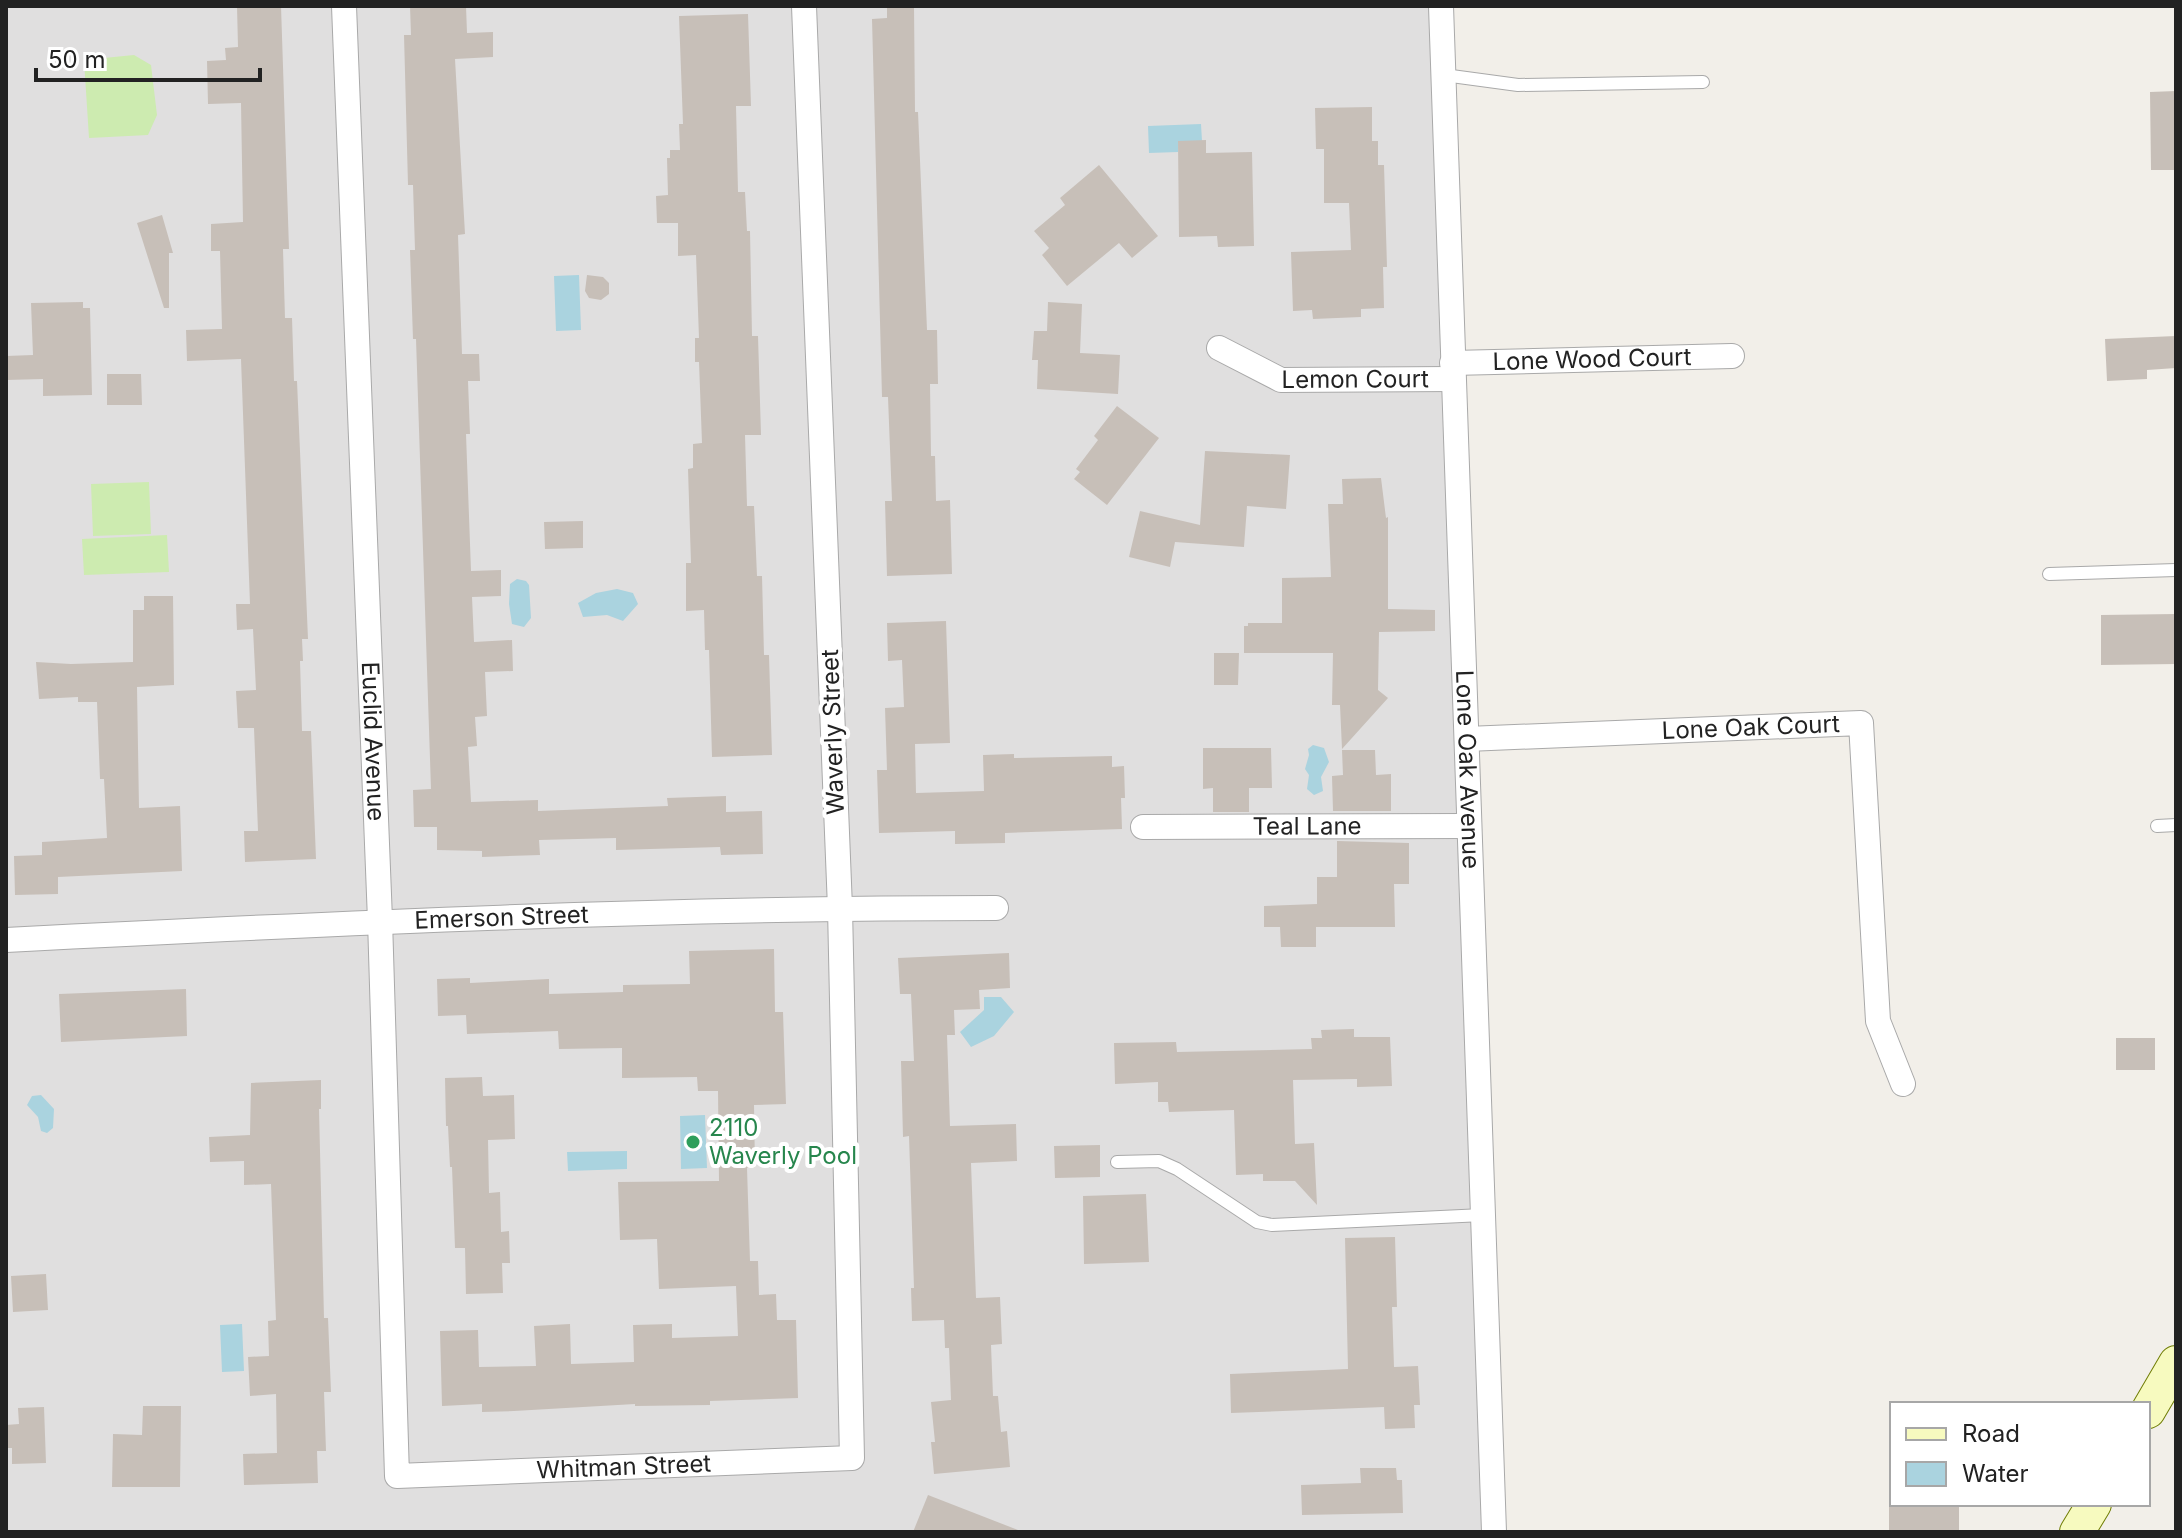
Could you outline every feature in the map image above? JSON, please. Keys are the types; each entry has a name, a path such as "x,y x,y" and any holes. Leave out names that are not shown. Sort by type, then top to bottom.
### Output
{"street":[{"name":"Euclid Avenue","path":"344,6 380,920 397,1476"},
{"name":"Waverly Street","path":"804,6 840,908 852,1458"},
{"name":"Lone Oak Avenue","path":"1441,6 1494,1532"},
{"name":"Lemon Court","path":"1219,348 1281,380 1452,371"},
{"name":"Lone Wood Court","path":"1452,371 1732,356"},
{"name":"Lone Oak Court","path":"1467,739 1861,723 1878,1021 1903,1084"},
{"name":"Teal Lane","path":"1143,827 1469,826"},
{"name":"Emerson Street","path":"6,940 380,920 840,908 996,908"},
{"path":"2150,1408 2176,1363"},
{"name":"Whitman Street","path":"397,1476 852,1458"},
{"path":"2077,1532 2093,1506"}],"lane":[{"path":"1444,75 1518,85 1703,82"},
{"path":"2049,574 2176,570"},
{"path":"2157,826 2176,825"},
{"path":"1117,1162 1159,1161 1257,1222 1272,1225 1483,1215"}],"shaded area":[{"path":"6,6 1441,6 1494,1532 6,1532"}],"green space":[{"path":"134,55 151,65 157,115 148,135 89,138 84,60"},
{"path":"149,482 151,534 93,536 91,484"},
{"path":"167,535 169,572 84,575 82,539"}],"water":[{"path":"1201,124 1202,141 1178,142 1178,152 1149,153 1148,126"},
{"path":"579,275 581,330 556,331 554,276"},
{"path":"517,579 529,585 531,618 524,627 512,624 509,604 510,584"},
{"path":"617,589 633,593 638,604 623,621 607,615 583,617 578,603 596,593"},
{"path":"1313,745 1324,748 1329,762 1321,777 1323,791 1314,795 1307,789 1309,775 1305,769 1308,749"},
{"path":"984,997 1001,997 1014,1012 994,1036 971,1047 960,1032 984,1010"},
{"path":"41,1095 54,1109 53,1128 47,1133 41,1131 38,1117 27,1105 32,1096"},
{"name":"2110 Waverly Pool","path":"705,1115 707,1168 681,1169 680,1116"},
{"path":"627,1151 627,1169 568,1171 567,1152"},
{"path":"242,1324 244,1371 222,1372 220,1325"}],"building":[{"path":"237,6 281,6 289,249 283,249 285,318 292,318 294,381 297,381 308,639 302,639 303,661 300,661 302,731 311,731 316,859 245,862 244,831 258,831 254,728 238,728 236,691 256,690 253,629 237,630 236,604 250,604 241,359 187,361 186,330 222,329 220,251 211,251 211,224 243,222 241,103 208,104 207,61 226,60 225,48 238,47"},
{"path":"410,6 466,6 467,33 493,32 493,57 455,59 465,234 458,235 462,354 479,354 480,381 468,381 470,434 466,434 471,571 501,570 501,596 472,597 474,642 512,640 513,671 485,672 487,716 475,717 477,746 468,747 471,802 538,800 538,811 668,806 667,798 726,796 726,812 762,811 763,854 721,855 720,847 616,850 616,838 539,840 540,855 482,857 482,851 437,850 437,827 414,827 413,790 431,789 416,339 413,339 410,250 415,250 413,185 408,185 404,35 411,35"},
{"path":"887,6 914,6 915,112 918,112 927,330 937,330 938,384 930,384 931,456 935,456 936,501 950,500 952,574 887,576 885,501 892,501 888,397 882,397 872,19 887,18"},
{"path":"748,14 751,106 736,106 738,192 745,192 747,231 750,231 752,336 758,336 761,435 745,435 747,506 754,506 757,576 762,576 764,655 769,655 772,755 712,757 709,650 705,650 704,610 686,611 686,563 691,563 688,469 693,468 693,444 702,443 699,362 695,362 695,338 699,338 696,255 678,256 678,223 657,223 656,196 668,195 667,158 670,158 670,150 680,150 679,124 683,124 679,16"},
{"path":"2176,91 2176,170 2151,170 2150,92"},
{"path":"1372,107 1372,141 1378,141 1378,165 1384,165 1387,267 1383,267 1384,308 1361,309 1361,317 1313,319 1312,310 1293,311 1291,252 1351,250 1349,203 1324,203 1324,149 1316,149 1315,108"},
{"path":"1206,140 1206,153 1252,152 1254,246 1218,247 1217,236 1179,237 1178,141"},
{"path":"1099,165 1158,236 1132,258 1119,243 1067,286 1042,255 1049,248 1034,231 1065,205 1060,198"},
{"path":"162,215 173,253 169,253 169,308 164,308 137,223"},
{"path":"587,275 603,277 609,283 609,294 601,300 589,298 585,291"},
{"path":"83,302 83,308 90,308 92,395 43,396 43,379 6,380 6,356 33,355 31,303"},
{"path":"1048,302 1082,304 1080,353 1120,355 1118,394 1037,389 1038,360 1032,360 1034,331 1047,331"},
{"path":"2176,336 2176,368 2147,370 2147,379 2107,381 2105,339"},
{"path":"107,374 141,374 142,405 107,405"},
{"path":"1117,406 1159,438 1107,505 1074,479 1080,472 1076,469 1098,440 1094,436"},
{"path":"1205,451 1290,455 1286,509 1247,506 1244,547 1175,542 1170,567 1129,557 1140,511 1200,525"},
{"path":"1381,478 1388,517 1388,609 1435,610 1435,631 1379,632 1378,690 1388,698 1342,749 1340,705 1332,705 1333,653 1244,653 1244,626 1248,623 1282,623 1282,578 1331,577 1328,504 1343,504 1342,479"},
{"path":"583,521 583,548 545,549 544,522"},
{"path":"144,596 173,596 174,685 137,687 139,808 180,806 182,871 58,877 58,894 15,895 14,856 42,855 42,842 107,838 104,779 100,779 97,702 78,702 78,697 39,699 36,662 133,662 133,610 144,610"},
{"path":"2176,614 2176,664 2101,665 2101,615"},
{"path":"946,621 950,743 915,744 916,793 984,791 983,755 1014,754 1014,758 1112,756 1112,767 1124,766 1122,829 1005,833 1005,843 955,844 955,831 879,833 877,770 887,770 885,708 904,707 902,660 888,661 887,623"},
{"path":"1214,653 1239,653 1238,685 1214,685"},
{"path":"1203,748 1271,748 1272,788 1249,788 1249,812 1213,812 1213,788 1203,789"},
{"path":"1342,750 1375,750 1376,775 1391,774 1391,811 1333,811 1332,776 1343,775"},
{"path":"1337,841 1409,843 1409,884 1394,884 1395,927 1316,927 1316,947 1281,947 1280,927 1264,927 1264,906 1317,904 1317,877 1337,877"},
{"path":"774,949 775,1012 783,1012 786,1104 754,1105 755,1168 747,1168 750,1261 758,1261 759,1295 776,1294 777,1320 796,1320 798,1398 710,1401 710,1405 635,1404 482,1412 482,1404 442,1406 440,1331 478,1330 479,1367 536,1366 534,1326 570,1324 571,1364 634,1362 633,1325 672,1324 672,1338 738,1336 736,1286 659,1289 657,1239 620,1240 618,1182 719,1181 718,1091 698,1091 697,1077 622,1078 622,1048 559,1049 558,1031 467,1034 466,1015 438,1016 437,979 470,978 470,983 549,979 549,994 623,992 623,985 690,984 689,951"},
{"path":"1009,953 1010,988 979,990 980,1009 954,1010 955,1035 947,1035 950,1126 1016,1124 1017,1161 971,1163 976,1298 1000,1297 1002,1344 991,1345 993,1396 998,1396 1001,1432 1007,1431 1010,1467 934,1474 931,1402 951,1400 949,1348 945,1348 944,1320 912,1321 911,1288 914,1288 909,1136 903,1137 901,1061 914,1061 911,994 900,994 898,958"},
{"path":"186,989 187,1036 61,1042 59,994"},
{"path":"1354,1029 1354,1037 1390,1037 1392,1086 1357,1087 1357,1079 1293,1080 1295,1144 1314,1143 1317,1205 1295,1181 1263,1181 1263,1174 1236,1175 1234,1110 1169,1112 1168,1102 1158,1102 1158,1082 1115,1084 1114,1043 1176,1042 1177,1052 1312,1049 1311,1038 1322,1038 1321,1030"},
{"path":"2116,1038 2155,1038 2155,1070 2116,1070"},
{"path":"482,1077 483,1096 514,1095 515,1139 488,1140 489,1193 500,1192 501,1232 509,1231 510,1263 502,1263 503,1293 466,1294 465,1248 455,1248 445,1078"},
{"path":"321,1080 324,1318 328,1318 331,1392 324,1392 326,1451 317,1451 318,1483 244,1485 243,1454 277,1453 276,1394 250,1396 248,1357 269,1356 268,1321 276,1320 271,1184 244,1185 244,1161 210,1162 209,1137 250,1135 251,1083"},
{"path":"1100,1145 1100,1177 1055,1178 1054,1146"},
{"path":"1146,1194 1149,1262 1084,1264 1083,1196"},
{"path":"1395,1237 1397,1307 1392,1307 1394,1367 1418,1366 1420,1405 1414,1405 1415,1428 1385,1429 1384,1407 1231,1413 1230,1374 1348,1369 1345,1238"},
{"path":"46,1274 48,1310 13,1312 11,1276"},
{"path":"143,1406 181,1406 180,1487 112,1487 113,1434 142,1435"},
{"path":"44,1407 46,1463 12,1464 12,1448 6,1448 6,1425 19,1424 18,1408"},
{"path":"1360,1468 1396,1468 1397,1480 1402,1480 1403,1513 1302,1515 1301,1485 1361,1483"},
{"path":"928,1495 1018,1530 1018,1532 913,1532"},
{"path":"1889,1504 1959,1506 1959,1532 1889,1532"}],"place":[{"name":"2110 Waverly Pool","path":"693,1142"}]}
